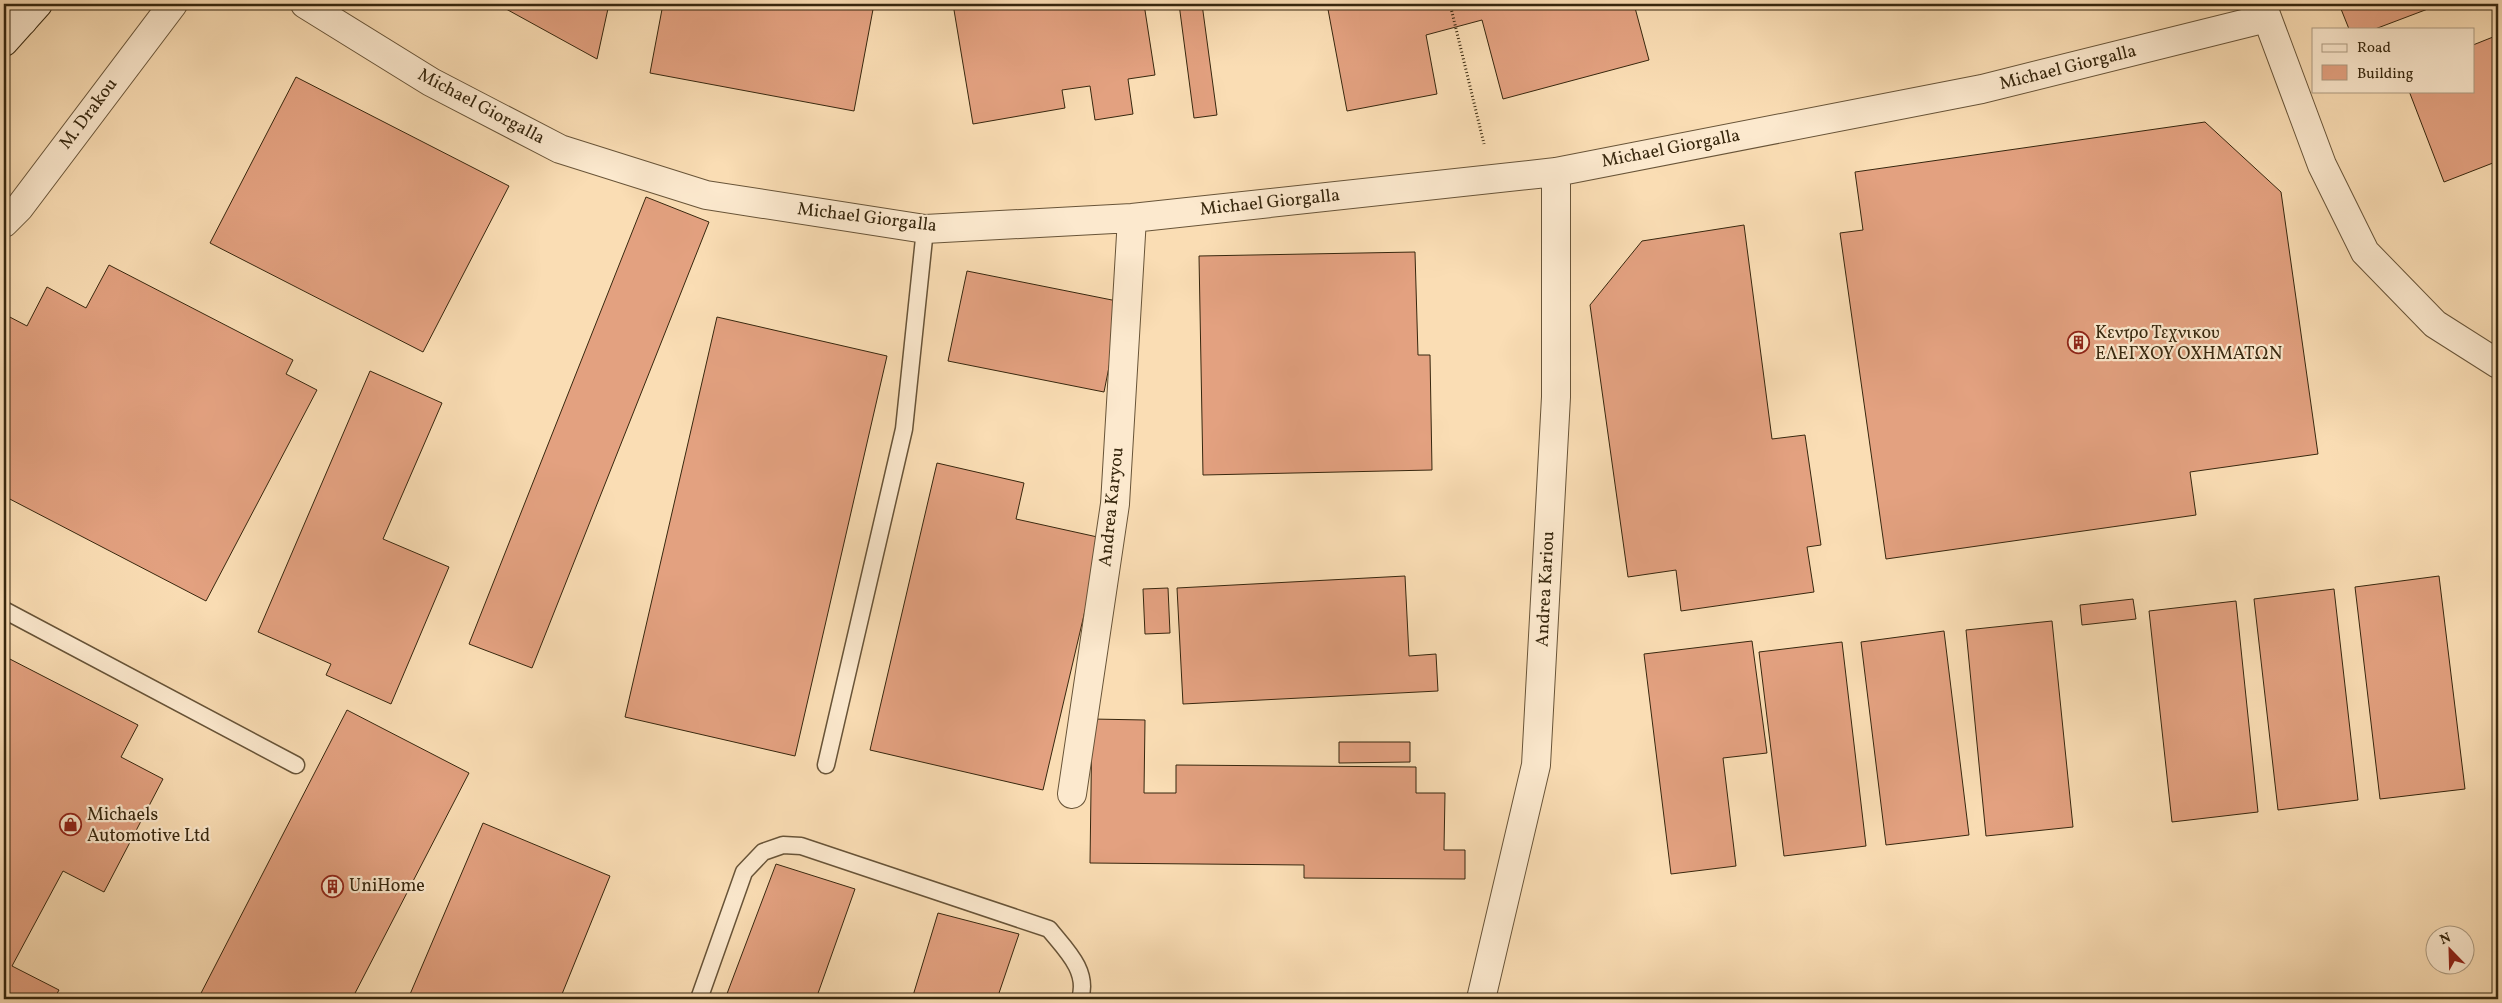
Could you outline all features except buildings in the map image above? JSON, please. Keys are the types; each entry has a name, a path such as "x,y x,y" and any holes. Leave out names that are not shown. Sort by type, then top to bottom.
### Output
{"street":[{"name":"M. Drakou","path":"4,223 19,208 173,4"},
{"name":"Michael Giorgalla","path":"304,4 431,82 560,149 706,195 925,229 1132,218 1556,172 1982,89 2264,11"},
{"path":"4,42 22,10"},
{"path":"2264,11 2322,166 2365,252 2435,324 2498,364"},
{"name":"Andrea Kariou","path":"1481,999 1536,765 1556,397 1556,172"},
{"name":"Andrea Karyou","path":"1072,794 1115,504 1132,218"}],"lane":[{"path":"826,765 904,429 925,229"},
{"path":"4,610 296,765"},
{"path":"700,999 744,872 764,852 783,845 801,846 1049,929 1074,960 1084,987 1080,999"}],"path":[{"path":"1450,4 1492,179"}],"place":[{"name":"Κεντρο Τεχνικου ΕΛΕΓΧΟΥ ΟΧΗΜΑΤΩΝ","path":"2079,343"},
{"name":"Michaels Automotive Ltd","path":"71,825"},
{"name":"UniHome","path":"333,886"}]}
